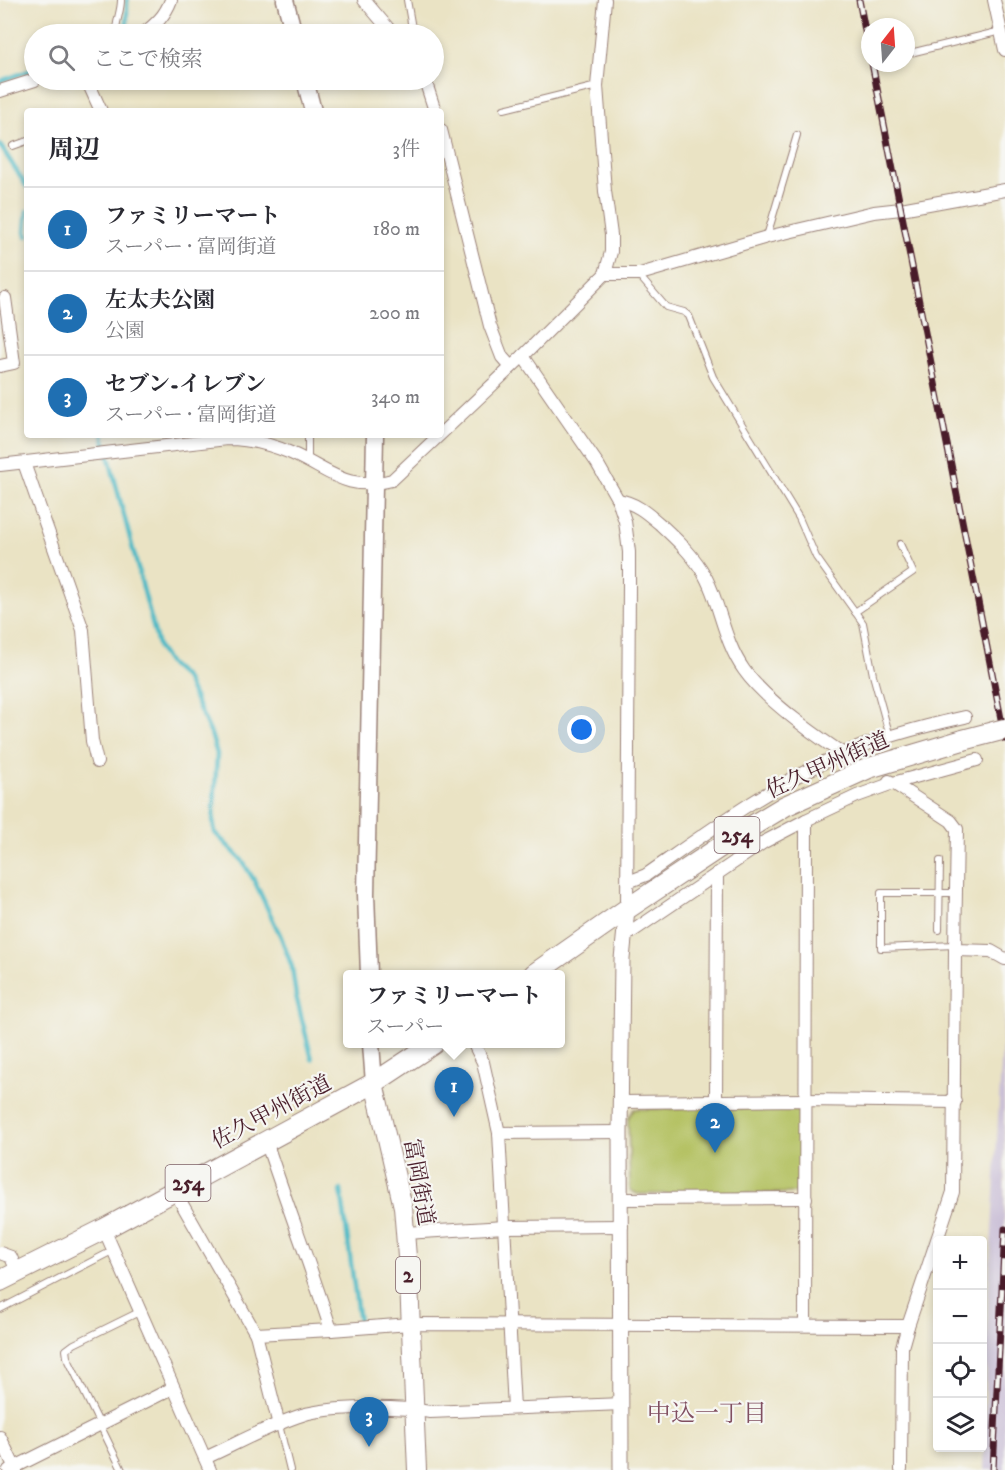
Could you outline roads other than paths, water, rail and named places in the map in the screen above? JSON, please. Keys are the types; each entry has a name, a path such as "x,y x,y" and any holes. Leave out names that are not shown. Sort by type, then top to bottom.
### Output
{"highway":[{"name":"254","path":"963,740 1005,729"},
{"name":"佐久甲州街道","path":"541,970 627,909 785,806 869,768 963,740 1005,734"},
{"name":"佐久甲州街道","path":"9,1276 104,1229 374,1083 427,1048"}],"main road":[{"path":"285,0 291,24"},
{"path":"307,90 311,108"},
{"path":"369,970 366,894 375,438"},
{"path":"371,1048 374,1083"},
{"name":"富岡街道","path":"374,1083 398,1182 405,1233 417,1470"}],"street":[{"path":"155,24 166,13 171,0"},
{"path":"364,0 384,24"},
{"path":"444,432 524,356 605,274 611,252 611,235 605,191 597,86 605,0"},
{"path":"994,0 1005,50"},
{"path":"0,91 24,83"},
{"path":"92,90 100,108"},
{"path":"428,90 434,108"},
{"path":"444,142 490,326 502,357 511,367"},
{"path":"605,274 640,274 767,237 874,212 1005,190"},
{"path":"0,366 14,363 5,298"},
{"path":"524,356 597,463 618,500 625,521 629,552 628,882 624,937 620,1132 621,1470"},
{"path":"0,463 24,463 245,439 267,444 351,482 375,485 392,480 437,438"},
{"path":"24,463 83,630 92,741 97,762"},
{"path":"618,500 628,501 642,508 685,548 701,569 734,655 746,672 798,721 848,757"},
{"path":"628,882 646,875 753,801 890,737 965,717"},
{"path":"624,937 764,842 806,820 888,781 977,760"},
{"path":"888,781 955,825 957,830 953,1192 902,1347 901,1470"},
{"path":"805,1325 806,820"},
{"path":"716,1101 717,873"},
{"path":"955,948 991,951 1005,959"},
{"path":"476,1048 483,1062 499,1133 514,1408"},
{"path":"621,1102 806,1100 955,1102"},
{"path":"499,1133 620,1132"},
{"path":"266,1141 331,1330"},
{"path":"174,1190 256,1334 279,1425"},
{"path":"621,1199 806,1198"},
{"path":"405,1233 505,1227 622,1226"},
{"path":"104,1229 210,1470"},
{"path":"0,1253 11,1257 9,1276"},
{"path":"256,1334 410,1324 908,1326"},
{"path":"0,1437 13,1469 173,1388"},
{"path":"205,1458 302,1415 323,1411 400,1407 429,1412 622,1404"}],"lane":[{"path":"116,24 121,0"},
{"path":"407,0 411,24"},
{"path":"915,52 1001,31"},
{"path":"504,109 597,86"},
{"path":"767,237 797,135"},
{"path":"13,146 24,142"},
{"path":"640,274 666,307 684,312 688,316 713,377 799,518 816,557 863,623 873,675 890,737"},
{"path":"308,438 308,461"},
{"path":"855,612 913,572 900,544"},
{"path":"939,930 940,861"},
{"path":"955,893 881,893 881,948 955,948"},
{"path":"0,1309 112,1251"},
{"path":"122,1470 67,1357 66,1350 139,1312"},
{"path":"279,1425 290,1470"}],"waterway":[{"path":"127,0 127,24"},
{"path":"0,81 24,73"},
{"path":"0,145 24,182"},
{"path":"104,438 159,649 169,664 185,678 211,734 217,754 213,820 215,833 241,859 254,880 281,937 292,967 296,996 312,1059"},
{"path":"341,1190 359,1322"}],"railway":[{"path":"859,0 863,18"},
{"path":"874,72 1005,739"},
{"path":"993,1470 1005,1229"}],"place":[{"name":"ファミリーマート","path":"454,1117"},
{"name":"左太夫公園","path":"715,1153"},
{"name":"セブン-イレブン","path":"369,1447"}],"district":[{"name":"中込一丁目","path":"707,1413"}]}
